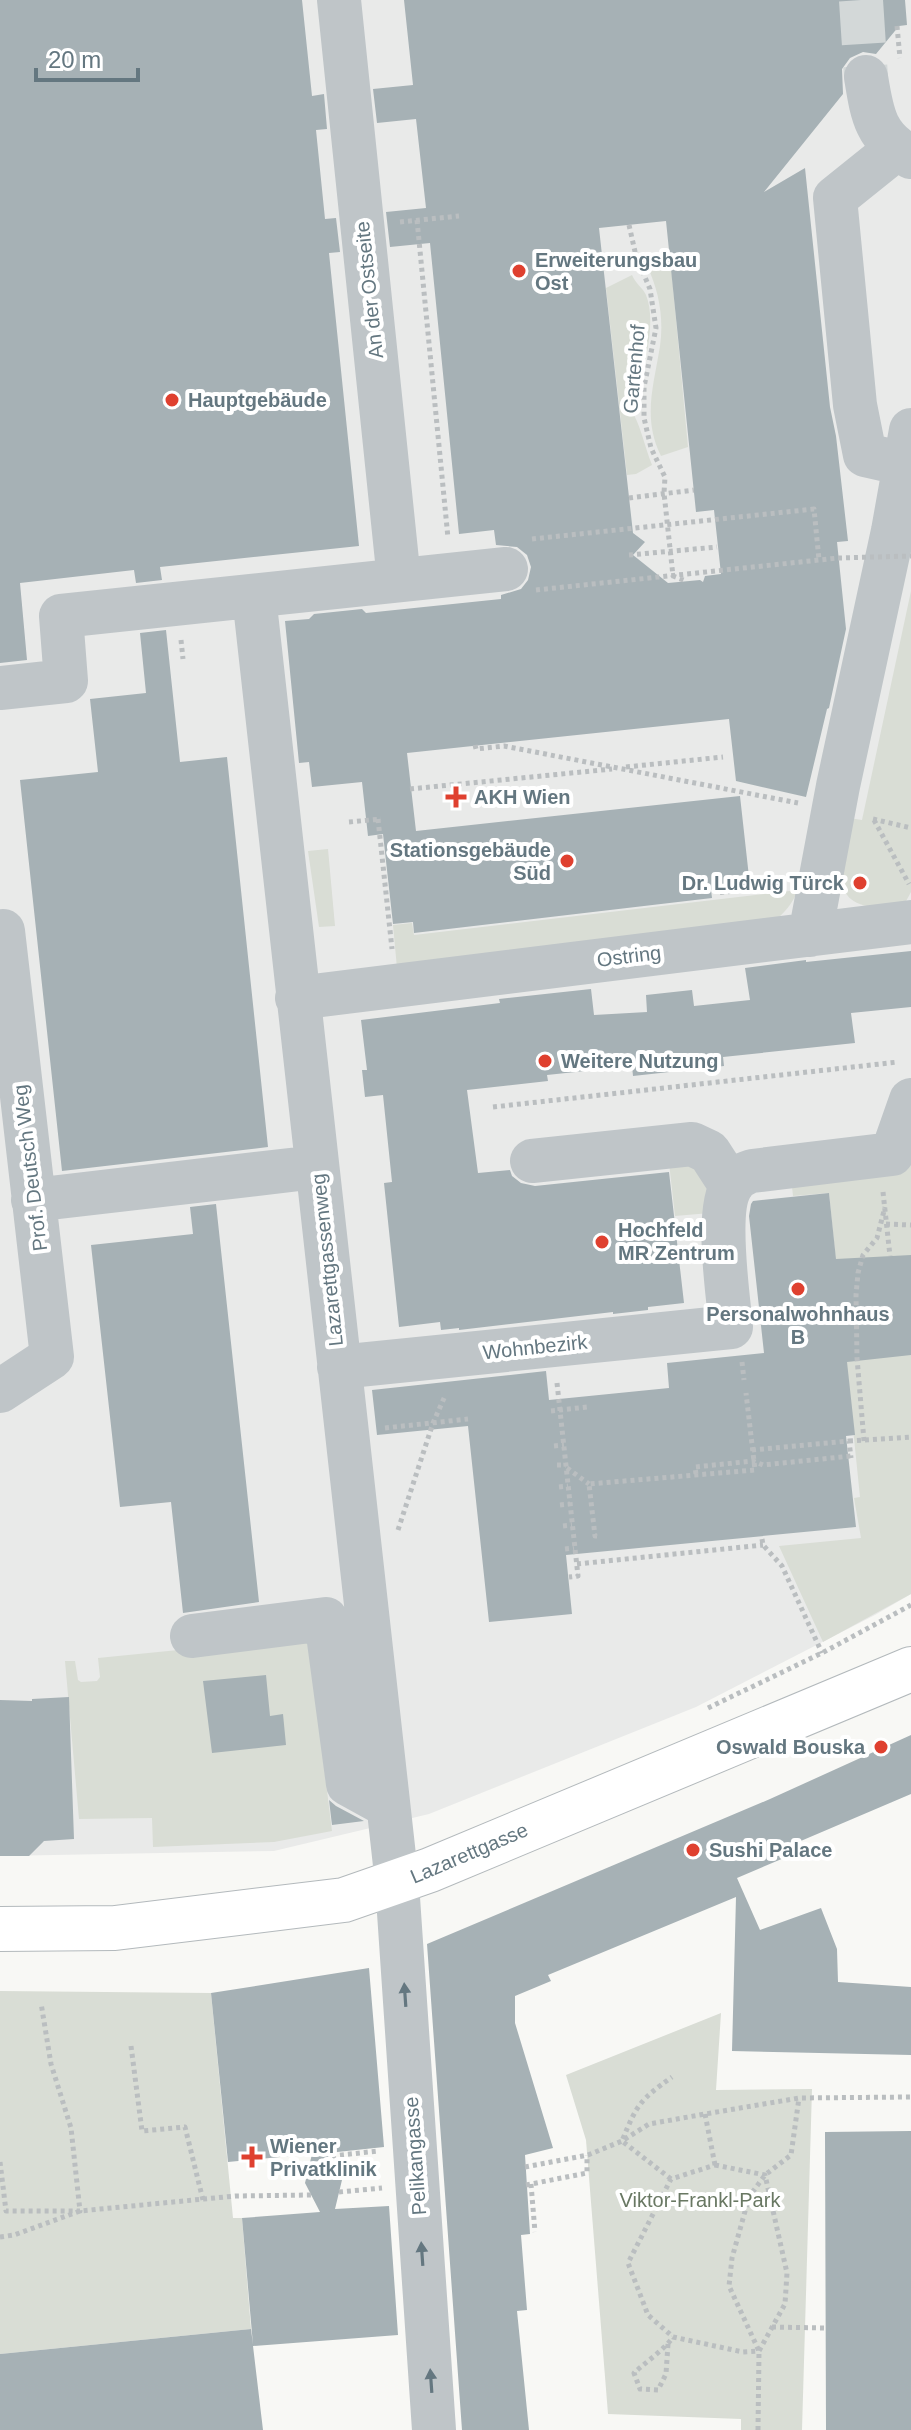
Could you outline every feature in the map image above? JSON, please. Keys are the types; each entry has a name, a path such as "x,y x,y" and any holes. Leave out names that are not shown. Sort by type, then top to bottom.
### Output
{"main road":[{"name":"Lazarettgasse","path":"0,1929 115,1928 344,1900 397,1883 911,1669"}],"street":[{"name":"An der Ostseite","path":"339,0 399,580"},
{"path":"810,935 820,882 847,803 905,539 908,447 865,455 855,405 854,292 835,198 904,153 873,120 866,77"},
{"path":"0,688 66,681 61,616 256,617 399,580 520,566"},
{"name":"Lazarettgassenweg","path":"256,617 397,1883"},
{"name":"Ostring","path":"297,998 911,922"},
{"name":"Prof. Deutsch Weg","path":"0,1391 52,1357 33,1200 8,1040 3,931"},
{"path":"532,1161 692,1144 709,1152 731,1186 740,1176 752,1171 892,1154 911,1100"},
{"path":"33,1200 316,1167"},
{"name":"Wohnbezirk","path":"339,1367 731,1311 724,1213 731,1186"},
{"path":"192,1636 326,1619 348,1784 388,1806"},
{"name":"Pelikangasse","path":"397,1883 434,2430"}],"path":[{"path":"363,226 459,216"},
{"path":"417,220 452,574"},
{"name":"Gartenhof","path":"629,225 654,308 656,328 644,387 644,418 651,448 665,477 673,576"},
{"path":"629,498 694,490"},
{"path":"520,566 668,524 814,509 819,560"},
{"path":"520,566 673,576 838,558 905,539"},
{"path":"629,555 717,547"},
{"path":"673,576 686,581"},
{"path":"475,745 476,749 504,746 619,768 847,803 911,828"},
{"path":"410,789 723,757"},
{"path":"847,803 911,888"},
{"path":"349,822 380,819 396,986"},
{"path":"716,889 716,893 820,882"},
{"path":"493,1107 911,1061"},
{"path":"879,1156 890,1256"},
{"path":"864,1441 857,1358 856,1295 860,1263 877,1238 885,1207"},
{"path":"886,1224 911,1225"},
{"path":"746,1393 753,1461"},
{"path":"396,1537 445,1395"},
{"path":"551,1411 587,1407"},
{"path":"375,1429 468,1419"},
{"path":"561,1419 578,1576 569,1577"},
{"path":"752,1450 911,1437"},
{"path":"557,1465 566,1466 589,1484 696,1474 695,1467 753,1461 763,1465 851,1458 849,1441"},
{"path":"554,1446 564,1445"},
{"path":"589,1484 597,1536"},
{"path":"559,1487 568,1486"},
{"path":"560,1505 570,1504"},
{"path":"563,1526 572,1525"},
{"path":"576,1564 762,1542 782,1566 822,1653 911,1605"},
{"path":"565,1549 574,1548"},
{"path":"41,2003 51,2064 71,2128 80,2211"},
{"path":"131,2046 142,2131 185,2127 203,2200"},
{"path":"622,2141 635,2110 647,2095 672,2077"},
{"path":"525,2167 587,2155 622,2141 649,2124 799,2098 911,2097"},
{"path":"758,2430 759,2351 729,2286 732,2258 749,2197 765,2175 791,2155 799,2098"},
{"path":"705,2114 715,2165"},
{"path":"622,2141 671,2179"},
{"path":"535,2232 529,2185 587,2173 587,2155"},
{"path":"0,2162 6,2211 80,2211 235,2196 311,2195"},
{"path":"759,2351 743,2352 673,2337 648,2315 628,2263 671,2179 715,2165 765,2175"},
{"path":"759,2351 785,2304 787,2273 765,2175"},
{"path":"0,2237 14,2235 80,2211"},
{"path":"772,2327 825,2328"},
{"path":"668,2344 666,2374 658,2390 640,2389 634,2373 673,2337"}],"shaded area":[{"name":"AKH Wien","path":"0,0 911,0 911,1594 696,1707 429,1814 274,1851 0,1856"}],"green space":[{"path":"670,255 688,447 661,456 655,442 651,415 661,315 647,266"},
{"path":"632,275 646,295 650,321 644,368 630,408 652,465 636,474 627,475 606,288"},
{"path":"911,591 911,892 905,903 867,906 854,901 846,893 840,870 841,856 849,818 862,820"},
{"path":"328,849 335,926 319,927 308,851"},
{"path":"798,890 788,908 772,923 397,968 393,925 412,923 414,935"},
{"path":"911,1143 911,1594 823,1642 779,1546 861,1538 854,1498 860,1497 829,1193 793,1196 791,1178"},
{"path":"668,1154 704,1159 710,1213 675,1216"},
{"path":"308,1637 332,1831 274,1842 153,1847 152,1818 79,1819 65,1661 75,1661 81,1682 97,1681 100,1677 98,1658"},
{"path":"0,1991 211,1993 233,2218 242,2218 251,2329 0,2354"},
{"name":"Viktor-Frankl-Park","path":"721,2013 716,2090 812,2089 802,2430 741,2430 741,2419 608,2414 586,2140 566,2075"}],"building":[{"name":"Hauptgebäude","path":"0,0 302,0 312,96 324,94 327,129 316,130 325,219 336,218 340,252 329,253 359,546 160,567 162,580 136,583 134,570 20,583 27,660 0,663"},
{"path":"404,0 905,0 907,25 899,26 876,54 863,52 850,58 842,69 843,94 764,192 805,168 830,407 848,541 837,542 846,629 806,797 736,781 729,719 407,753 416,831 740,796 750,886 711,890 712,898 414,933 413,922 393,924 383,834 368,836 362,782 312,787 309,762 299,763 285,621 309,619 314,614 362,609 366,613 501,599 501,595 521,589 528,580 531,567 527,555 517,547 496,545 494,530 459,534 430,243 390,247 386,212 426,208 416,119 377,123 373,89 413,85","holes":["666,221 696,512 714,510 721,574 705,576 703,582 668,583 633,555 645,542 633,533 599,228"]},
{"path":"166,630 180,762 227,757 268,1147 62,1171 20,780 98,772 90,699 146,693 140,633"},
{"path":"911,951 911,1007 851,1013 855,1043 723,1057 724,1066 633,1076 632,1066 547,1075 548,1081 467,1090 478,1173 510,1170 521,1183 535,1186 669,1172 684,1303 648,1307 648,1310 459,1330 441,1330 440,1322 399,1327 384,1183 392,1182 383,1095 365,1097 362,1070 367,1070 361,1020 591,989 594,1015 647,1012 646,995 692,990 694,1006 750,1000 745,968"},
{"path":"829,1193 836,1259 911,1255 911,1355 847,1362 855,1435 846,1436 856,1527 566,1555 572,1614 489,1622 468,1426 377,1435 372,1390 546,1371 549,1400 669,1388 667,1363 764,1353 749,1216 751,1204 753,1201"},
{"path":"216,1204 259,1602 183,1613 171,1502 120,1507 91,1245 193,1234 190,1207"},
{"path":"266,1675 270,1716 283,1714 286,1745 212,1753 203,1681"},
{"path":"69,1697 74,1839 44,1841 29,1856 0,1856 0,1700"},
{"path":"911,1735 911,1794 782,1849 784,1858 737,1878 760,1930 821,1908 837,1949 838,1982 911,1987 911,2055 732,2051 736,1897 548,1975 551,1981 515,1996 515,2023 553,2148 525,2155 530,2234 521,2235 527,2310 517,2311 529,2430 462,2430 427,1944 770,1799"},
{"path":"329,1800 336,1806 364,1821 332,1825"},
{"name":"Wiener Privatklinik","path":"369,1968 384,2147 328,2153 342,2180 335,2209 389,2206 398,2335 253,2346 263,2430 0,2430 0,2354 251,2329 253,2345 242,2218 320,2212 305,2183 312,2154 228,2162 211,1993"},
{"path":"911,2131 911,2430 826,2430 825,2132"}],"tunnel":[{"path":"861,0 866,77"}],"place":[{"name":"Erweiterungsbau Ost","path":"519,271"},
{"name":"Hauptgebäude","path":"172,400"},
{"name":"AKH Wien","path":"456,797"},
{"name":"Stationsgebäude Süd","path":"567,861"},
{"name":"Dr. Ludwig Türck","path":"860,883"},
{"name":"Weitere Nutzung","path":"545,1061"},
{"name":"Hochfeld MR Zentrum","path":"602,1242"},
{"name":"Personalwohnhaus B","path":"798,1289"},
{"name":"Oswald Bouska","path":"881,1747"},
{"name":"Sushi Palace","path":"693,1850"},
{"name":"Wiener Privatklinik","path":"252,2157"}]}
